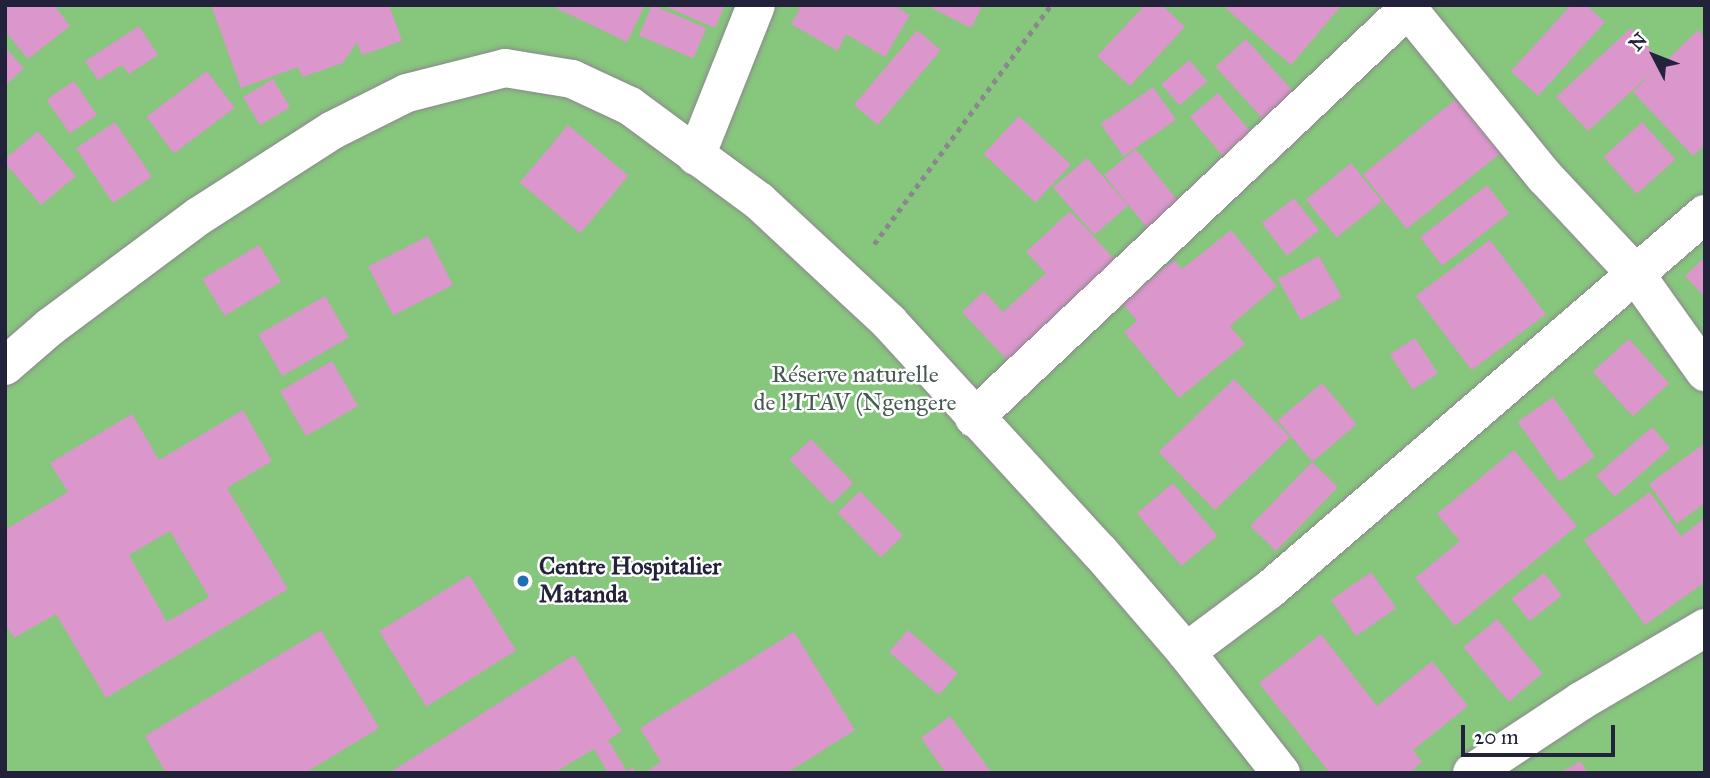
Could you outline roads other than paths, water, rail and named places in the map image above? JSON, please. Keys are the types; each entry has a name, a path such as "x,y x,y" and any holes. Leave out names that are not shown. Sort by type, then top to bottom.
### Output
{"street":[{"path":"696,156 756,5"},
{"path":"974,418 1409,7 1545,177 1634,272 1705,372"},
{"path":"5,366 50,327 200,216 332,130 407,93 505,68 572,79 630,106 759,201 889,322 974,418 1100,552 1186,652 1281,773"},
{"path":"1186,652 1269,590 1634,272 1705,214"},
{"path":"1472,773 1581,701 1705,628"}],"place":[{"name":"Centre Hospitalier Matanda","path":"523,581"}],"park label":[{"name":"Réserve naturelle de l'ITAV (Ngengere","path":"855,389"}]}
